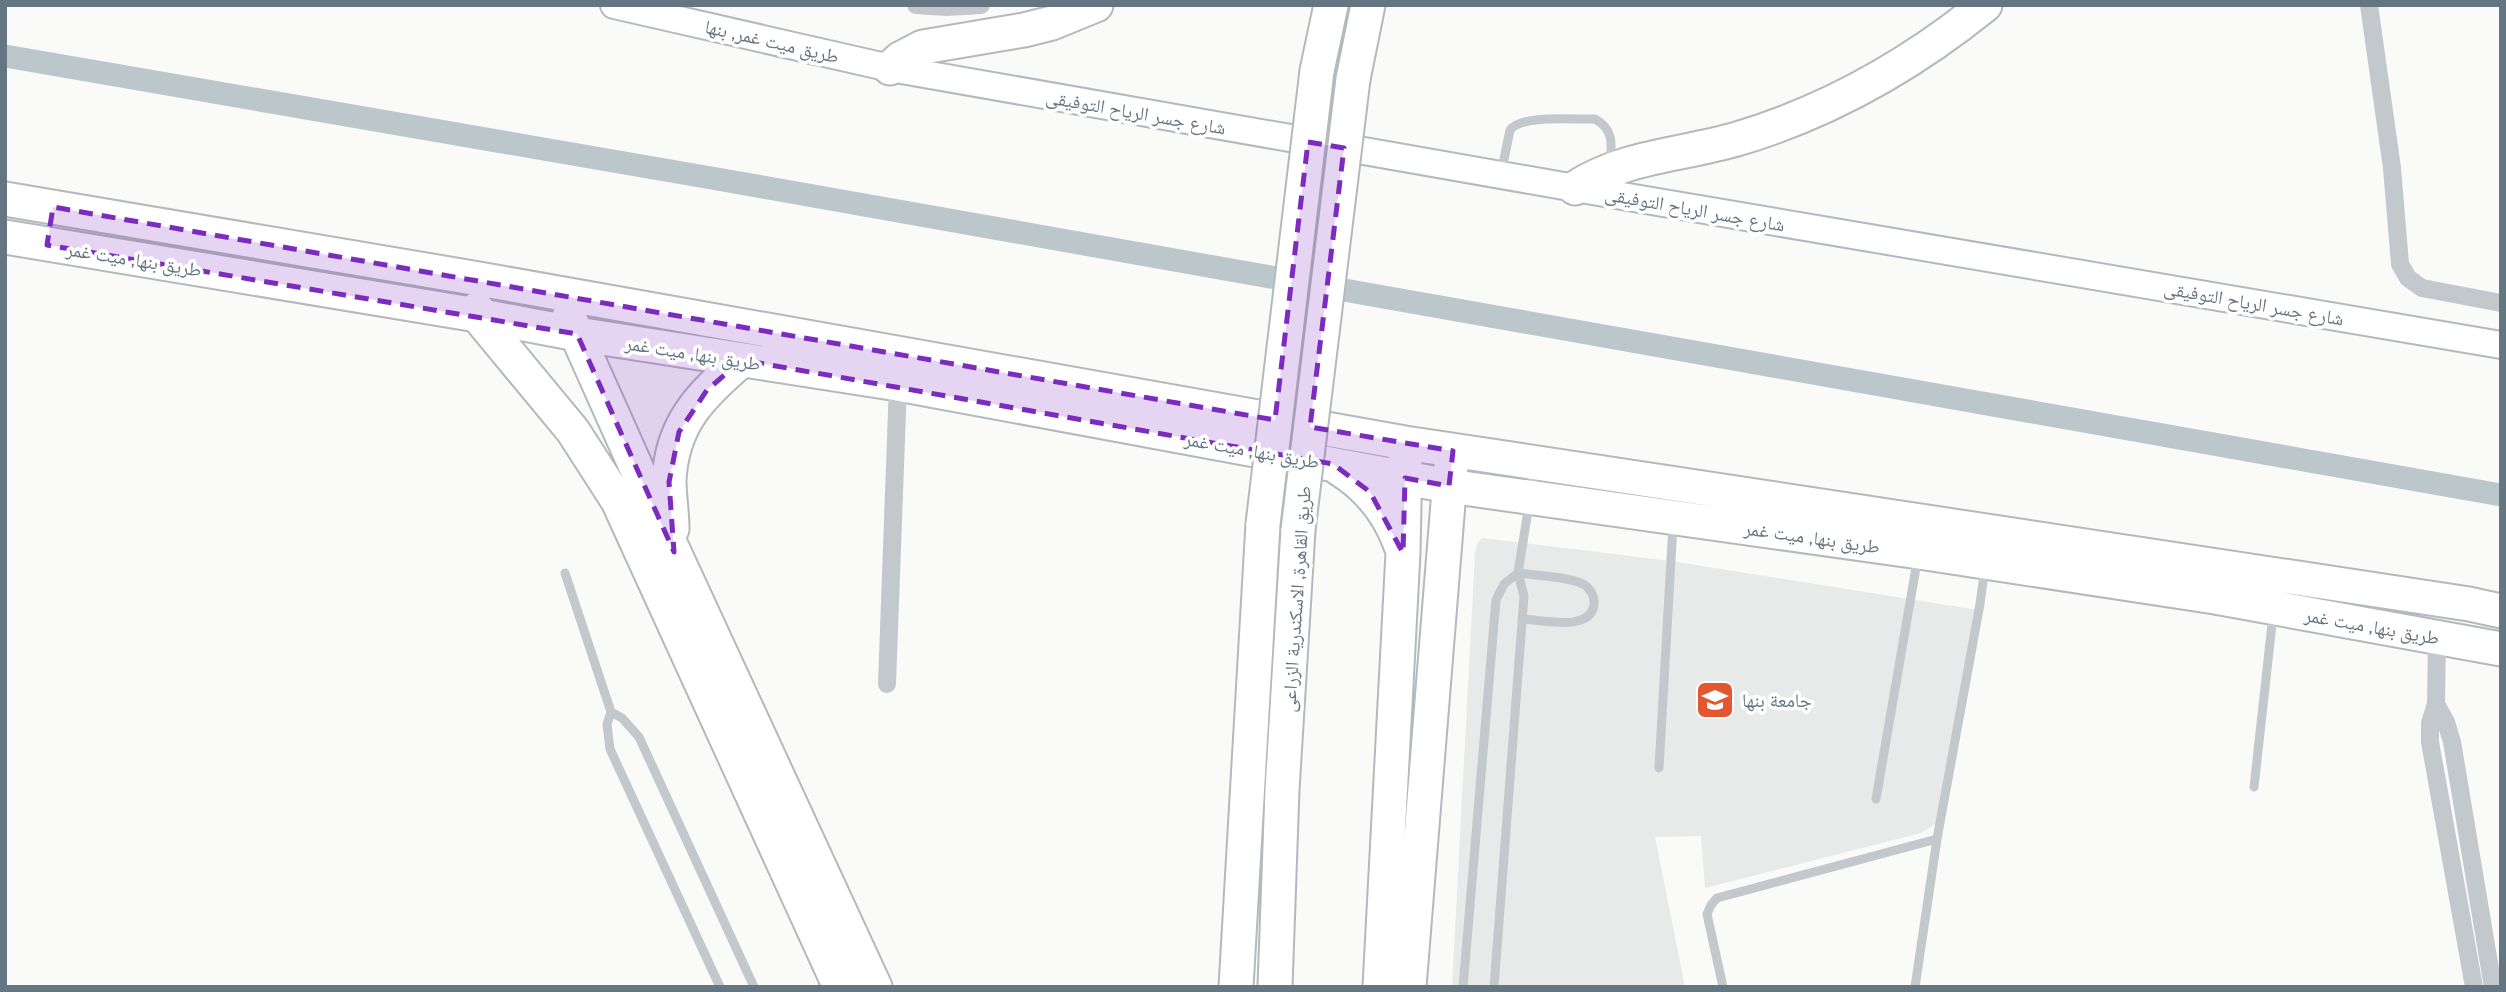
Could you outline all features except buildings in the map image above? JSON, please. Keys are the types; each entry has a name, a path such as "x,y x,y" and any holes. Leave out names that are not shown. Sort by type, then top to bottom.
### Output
{"highway":[{"path":"890,68 900,59 923,47 1024,30 1052,23 1096,5"},
{"name":"طريق القاهرة, الاسكندرية الزراعى","path":"1236,987 1263,524 1317,71 1331,5"},
{"name":"طريق القاهرة, الاسكندرية الزراعى","path":"1275,987 1282,790 1298,530 1353,79 1368,5"},
{"path":"1575,188 1609,181 1637,160 1699,149 1739,138 1816,110 1896,69 1933,45 1985,5"},
{"name":"طريق بنها, ميت غمر","path":"5,199 479,279 1453,451 2501,611"},
{"path":"47,245 53,207"},
{"name":"طريق بنها, ميت غمر","path":"5,237 577,334 898,384 1449,486 1985,562 2274,608 2501,649"},
{"path":"479,279 477,315 573,431 618,500 840,987"},
{"path":"558,293 875,987"},
{"path":"674,552 669,482 679,432 691,410 707,390 742,360"},
{"path":"1380,987 1403,553 1405,443"},
{"path":"1409,987 1453,451"},
{"path":"1333,464 1370,492 1384,510 1403,553"}],"main road":[{"name":"طريق ميت غمر, بنها","path":"614,5 890,68"},
{"name":"شارع جسر الرياح التوفيقى","path":"890,68 1575,188"},
{"name":"شارع جسر الرياح التوفيقى","path":"1609,181 2501,345"}],"street":[{"path":"916,5 947,8 981,5"},
{"path":"2369,5 2392,168 2398,256 2408,278 2421,288 2501,303"},
{"path":"887,684 898,384"},
{"path":"2437,638 2436,704 2430,723 2430,742 2474,987"},
{"path":"2436,704 2446,722 2452,742 2493,987"}],"lane":[{"path":"1500,175 1513,126 1525,121 1595,119 1611,136 1609,181"},
{"path":"1494,987 1522,619 1523,588 1518,573 1536,464"},
{"path":"1659,768 1673,517"},
{"path":"1876,799 1919,552"},
{"path":"1915,987 1937,839 1980,604 1985,562"},
{"path":"565,573 611,712 607,724 610,749 720,987"},
{"path":"1463,987 1496,600 1504,584 1518,573 1584,584 1592,592 1594,603 1591,613 1583,621 1573,623 1522,619"},
{"path":"2254,787 2274,608"},
{"path":"611,712 622,718 639,737 754,987"},
{"path":"1723,987 1707,914 1710,905 1717,898 1937,839"}],"highlighted area":[{"path":"1308,142 1344,148 1310,427 1453,451 1449,486 1405,478 1403,553 1370,492 1333,464 742,360 707,390 679,432 669,482 674,552 577,334 47,245 53,207 1275,420"}],"shaded area":[{"name":"جامعة بنها","path":"1482,538 1671,561 1978,610 1941,820 1921,833 1705,888 1701,836 1655,837 1685,987 1452,987 1475,553"}],"waterway":[{"path":"5,56 723,180 2501,495"}],"place":[{"name":"جامعة بنها","path":"1715,700"}]}
